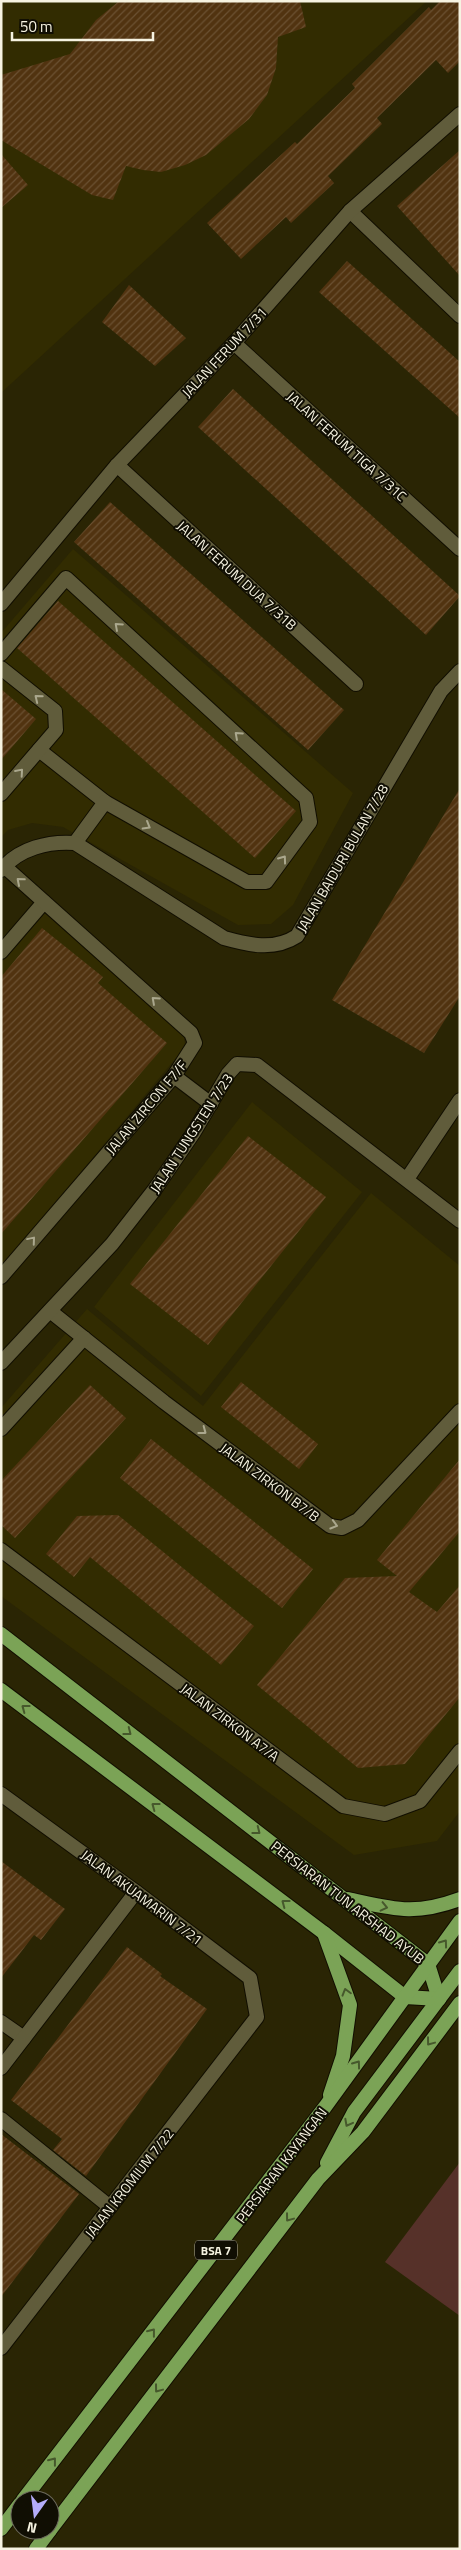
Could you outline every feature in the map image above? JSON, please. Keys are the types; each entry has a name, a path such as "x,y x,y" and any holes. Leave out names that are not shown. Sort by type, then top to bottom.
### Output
{"main road":[{"name":"PERSIARAN TUN ARSHAD AYUB","path":"1,1634 428,1964 439,1999"},
{"path":"1,1690 324,1933 405,1997 439,1999"},
{"path":"342,1898 398,1910 436,1907 460,1899"},
{"name":"PERSIARAN KAYANGAN","path":"31,2490 325,2107 460,1921"},
{"path":"324,1933 350,2006 342,2056 325,2107"},
{"path":"318,2179 354,2112 460,1971"},
{"name":"BSA 7","path":"60,2517 318,2179 363,2132 460,2003"},
{"path":"1,2529 10,2517"}],"street":[{"name":"JALAN FERUM 7/31","path":"1,604 117,465 234,343 350,211 460,114"},
{"path":"350,211 460,316"},
{"name":"JALAN FERUM TIGA 7/31C","path":"234,343 460,549"},
{"name":"JALAN FERUM DUA 7/31B","path":"117,465 356,684"},
{"path":"1,654 66,578 306,798 310,822 266,882 247,882 105,802 39,750"},
{"path":"1,668 55,711 56,730 1,794"},
{"name":"JALAN BAIDURI BULAN 7/28","path":"76,843 224,938 246,944 274,946 286,942 297,936 441,691 460,671"},
{"path":"2,868 42,844 76,843 105,802"},
{"name":"JALAN ZIRCON F7/F","path":"1,1277 174,1076 195,1043 191,1033 44,902 2,868"},
{"path":"1,952 44,902"},
{"name":"JALAN TUNGSTEN 7/23","path":"1,1363 112,1244 155,1189 188,1142 228,1074 237,1064 257,1065 460,1221"},
{"path":"174,1076 211,1104"},
{"path":"406,1179 460,1100"},
{"name":"JALAN ZIRKON B7/B","path":"50,1311 164,1402 330,1526 342,1528 358,1520 460,1411"},
{"path":"1,1429 84,1338"},
{"name":"JALAN ZIRKON A7/A","path":"1,1550 343,1806 385,1814 420,1801 460,1751"},
{"name":"JALAN AKUAMARIN 7/21","path":"1,1794 250,1978 257,2017"},
{"path":"1,2068 136,1892"},
{"name":"JALAN KROMIUM 7/22","path":"1,2348 257,2017"},
{"path":"1,2022 24,2038"},
{"path":"1,2119 110,2207"}],"shaded area":[{"path":"1,1 427,1 1,393"},
{"path":"73,549 353,793 293,905 271,924 238,925 63,827 32,823 8,830 1,837 1,633"},
{"path":"44,912 184,1036 185,1047 1,1268 1,963"},
{"path":"252,1102 362,1192 201,1396 94,1307"},
{"path":"371,1193 460,1266 460,1811 437,1841 354,1855 1,1596 1,1408 87,1309 203,1406"},
{"path":"460,2162 460,2316 385,2262"}],"building":[{"path":"119,1 300,1 306,27 278,37 276,68 267,95 249,119 206,155 185,165 161,172 126,166 113,200 92,195 1,140 1,75 70,54 96,20"},
{"path":"440,1 460,1 460,61 448,73 436,60 377,118 382,124 328,176 334,183 291,223 286,217 241,259 207,223 295,142 297,144 355,88 352,84 429,7 431,10"},
{"path":"460,150 460,276 397,206"},
{"path":"1,154 28,185 1,208"},
{"path":"347,261 460,362 460,418 319,292"},
{"path":"129,285 186,338 155,366 102,322"},
{"path":"233,389 460,596 426,635 198,427"},
{"path":"110,502 344,710 308,750 74,542"},
{"path":"58,601 296,811 255,858 17,648"},
{"path":"1,689 36,719 1,760"},
{"path":"460,788 460,996 424,1053 332,1000"},
{"path":"42,928 103,977 98,983 167,1043 1,1234 1,977"},
{"path":"248,1136 326,1197 208,1345 130,1284"},
{"path":"241,1382 318,1444 299,1469 221,1407"},
{"path":"90,1385 126,1418 15,1538 1,1525 1,1481"},
{"path":"151,1439 313,1569 282,1608 120,1478"},
{"path":"460,1459 460,1531 409,1592 437,1612 460,1585 460,1697 405,1764 358,1768 257,1685 345,1578 397,1576 377,1560"},
{"path":"118,1515 254,1626 221,1665 90,1557 74,1577 46,1554 77,1516"},
{"path":"1,1861 65,1909 41,1940 34,1935 1,1978"},
{"path":"127,1947 162,1974 160,1976 207,2009 86,2176 53,2150 62,2139 11,2100"},
{"path":"1,2134 79,2194 1,2297"}]}
